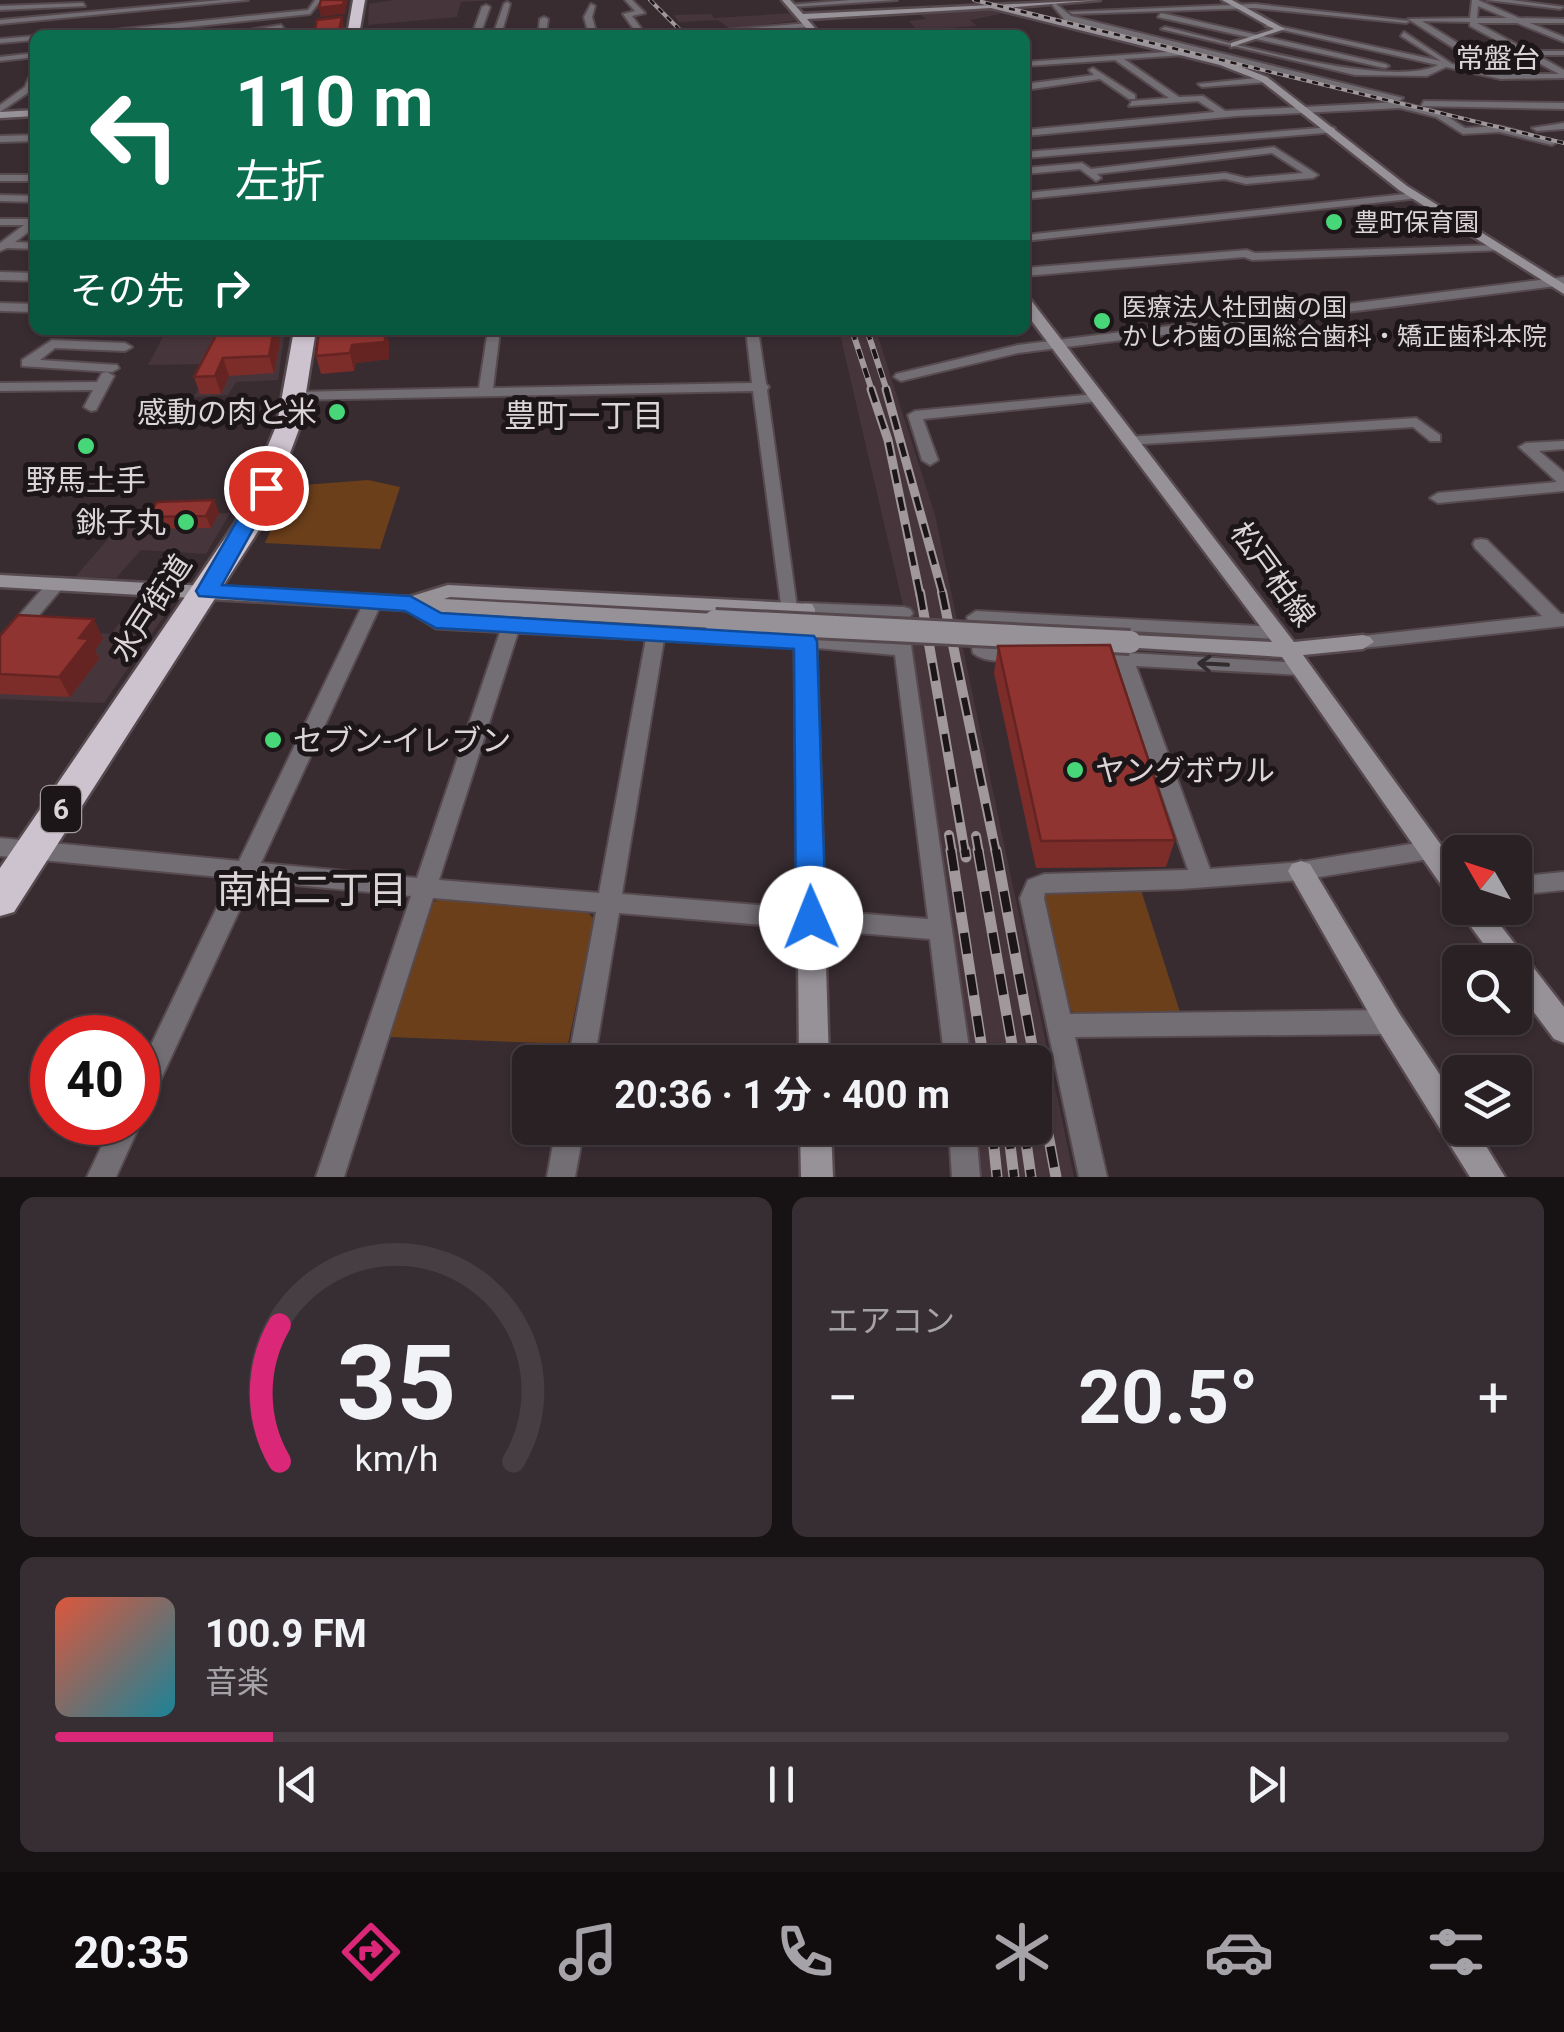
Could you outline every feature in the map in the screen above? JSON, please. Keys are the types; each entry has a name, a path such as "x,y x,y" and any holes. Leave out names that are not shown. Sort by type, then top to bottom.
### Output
{"highway":[{"path":"352,26 358,0"},
{"name":"水戸街道","path":"0,900 17,848 207,591 266,488 294,396 304,335"}],"street":[{"path":"0,6 8,0"},
{"path":"21,7 39,0"},
{"path":"61,6 73,0"},
{"path":"0,22 246,0"},
{"path":"117,30 314,11 318,0"},
{"path":"628,0 641,13 627,14 638,30"},
{"path":"788,3 898,0 914,12"},
{"path":"734,30 805,21 1096,0"},
{"path":"1172,0 1198,24"},
{"path":"1194,48 1230,44 1300,20 1311,0"},
{"path":"1325,38 1349,30 1362,0"},
{"path":"1377,50 1404,34 1414,0"},
{"path":"1486,0 1562,8"},
{"path":"1547,0 1562,8"},
{"path":"101,30 230,12 236,1"},
{"path":"1472,21 1475,1 1564,37"},
{"path":"0,6 110,2"},
{"path":"92,30 110,2"},
{"path":"788,3 813,30"},
{"path":"1229,3 1276,28 1446,65 1514,76 1564,75"},
{"path":"1063,13 1257,3 1355,16 1529,24 1564,22"},
{"path":"499,30 508,4"},
{"path":"1055,4 1068,18 1420,104 1564,106"},
{"path":"1520,4 1564,22"},
{"path":"591,6 588,17 592,30"},
{"path":"478,30 486,7"},
{"path":"995,8 1233,66 1266,80 1415,196 1560,284"},
{"path":"147,21 152,9"},
{"path":"1136,10 1420,74"},
{"path":"1090,12 1140,24"},
{"path":"1152,38 1214,18 1256,18"},
{"path":"543,30 544,19"},
{"path":"1409,19 1463,50 1496,54"},
{"path":"307,24 326,21"},
{"path":"1472,21 1564,75"},
{"path":"216,30 225,29 221,22"},
{"path":"261,30 287,26"},
{"path":"1157,27 1355,73 1420,74 1446,65"},
{"path":"1404,34 1449,63 1446,65"},
{"path":"0,41 30,38"},
{"path":"1222,55 1230,44"},
{"path":"1030,64 1181,53"},
{"path":"1512,54 1564,53"},
{"path":"1480,54 1533,90"},
{"path":"0,58 30,55"},
{"path":"1117,58 1177,100"},
{"path":"1080,61 1132,101 1200,98 1224,115"},
{"path":"1548,65 1564,64"},
{"path":"1030,87 1102,76"},
{"path":"1202,84 1266,80"},
{"path":"0,112 30,88"},
{"path":"1030,133 1224,115 1400,105 1439,115 1463,131 1499,129 1552,142"},
{"path":"0,112 30,113"},
{"path":"1110,126 1136,146"},
{"path":"1537,128 1564,126"},
{"path":"1030,155 1332,130"},
{"path":"0,139 30,138"},
{"path":"1030,196 1226,176 1246,181 1313,175 1274,150 1200,157 1226,176"},
{"path":"1089,172 1205,160"},
{"path":"1030,171 1082,166 1108,188"},
{"path":"0,178 30,178"},
{"path":"1030,237 1415,196"},
{"path":"0,198 30,199"},
{"path":"0,222 30,222"},
{"path":"2,247 30,226"},
{"path":"2,247 30,246"},
{"path":"1030,272 1248,253 1252,257 1497,248"},
{"path":"0,276 30,278"},
{"path":"900,377 1018,349 1560,284"},
{"path":"0,307 30,308"},
{"name":"松戸柏線","path":"1030,309 1302,669 1442,867"},
{"path":"91,407 129,335"},
{"path":"485,392 493,335"},
{"path":"753,335 797,609 806,641 814,1045"},
{"path":"112,368 27,363 52,344 125,347"},
{"path":"0,387 103,386"},
{"path":"294,396 762,387"},
{"path":"930,460 915,415 1095,398"},
{"path":"1128,441 1416,422 1435,438"},
{"path":"1564,446 1526,447 1564,483"},
{"path":"1438,498 1564,483"},
{"path":"1481,544 1560,621"},
{"path":"0,580 715,620 1302,669"},
{"path":"0,649 57,584"},
{"path":"410,604 448,590 904,613"},
{"path":"160,1052 373,602"},
{"path":"410,604 436,621 904,649 956,1045"},
{"path":"1282,642 1100,624 976,617 982,653 1122,653 1282,642 1363,642 1560,621"},
{"path":"1100,624 1122,653 1202,878"},
{"path":"330,1177 511,626"},
{"path":"583,1045 656,633"},
{"path":"17,848 424,888 941,930"},
{"path":"1092,1177 1032,898 1036,887 1044,882 1202,878 1301,870 1429,850"},
{"path":"1301,870 1389,1022 1489,1177"},
{"path":"1532,884 1564,881"},
{"path":"1532,988 1564,1030"},
{"path":"1060,1026 1389,1022"},
{"path":"102,1177 117,1145"},
{"path":"562,1177 567,1145"},
{"path":"816,1145 817,1177"},
{"path":"964,1145 966,1177"}],"shaded area":[{"path":"393,0 496,0 461,2 457,17 368,25 369,4"},
{"path":"995,9 1000,14 970,20 977,26 917,30 909,21 926,19 919,13"},
{"path":"794,13 800,20 730,29 718,20 679,22 674,15 711,14 714,18"},
{"path":"164,335 284,335 278,380 236,382 228,395 194,397 206,376 194,375 202,364 148,365"},
{"path":"840,335 878,335 935,515 1046,1045 957,1045 907,622"},
{"path":"368,480 400,487 380,549 265,543 291,486"},
{"path":"230,513 206,554 141,550 116,578 75,577 129,515"},
{"path":"139,598 175,600 104,703 0,699 0,661 29,629 111,634"},
{"path":"1141,890 1180,1012 1075,1013 1065,1007 1041,898 1049,891"},
{"path":"441,898 585,910 594,919 568,1044 389,1037 428,905"},
{"path":"1052,1072 1074,1177 973,1177 969,1145 1052,1145"}],"building":[{"path":"321,0 344,0 343,5 319,8"},
{"path":"342,17 339,30 315,30 317,20"},
{"path":"216,335 273,335 269,356 223,358 215,376 194,377"},
{"path":"318,335 385,335 385,342 352,345 350,353 316,356"},
{"path":"214,500 206,516 147,517 157,502"},
{"path":"18,615 94,619 79,638 89,639 59,677 0,674 0,636"},
{"name":"ヤングボウル","path":"1110,645 1175,840 1041,841 998,646"}],"railway":[{"path":"650,0 680,30"},
{"path":"974,0 1564,143"},
{"path":"854,335 872,391"},
{"path":"869,335 887,391"},
{"path":"871,389 888,440 920,595"},
{"path":"886,389 943,595"},
{"path":"920,592 965,853"},
{"path":"942,592 996,853"},
{"path":"949,835 952,853"},
{"path":"976,836 979,853"},
{"path":"951,850 981,1045"},
{"path":"965,850 966,857"},
{"path":"978,850 1012,1045"},
{"path":"996,850 1032,1045"},
{"path":"994,1145 997,1177"},
{"path":"1010,1145 1014,1177"},
{"path":"1026,1145 1031,1177"},
{"path":"1050,1145 1056,1177"}],"place":[{"name":"豊町保育園","path":"1334,222"},
{"name":"医療法人社団歯の国 かしわ歯の国総合歯科・矯正歯科本院","path":"1102,321"},
{"name":"感動の肉と米","path":"337,412"},
{"name":"野馬土手","path":"86,446"},
{"name":"銚子丸","path":"186,522"},
{"name":"セブン-イレブン","path":"273,740"},
{"name":"ヤングボウル","path":"1075,770"}],"district":[{"name":"常盤台","path":"1498,58"},
{"name":"豊町一丁目","path":"584,416"},
{"name":"南柏二丁目","path":"312,890"}],"route":[{"path":"266,488 250,522 207,591 410,604 436,621 806,641 811,918"}]}
